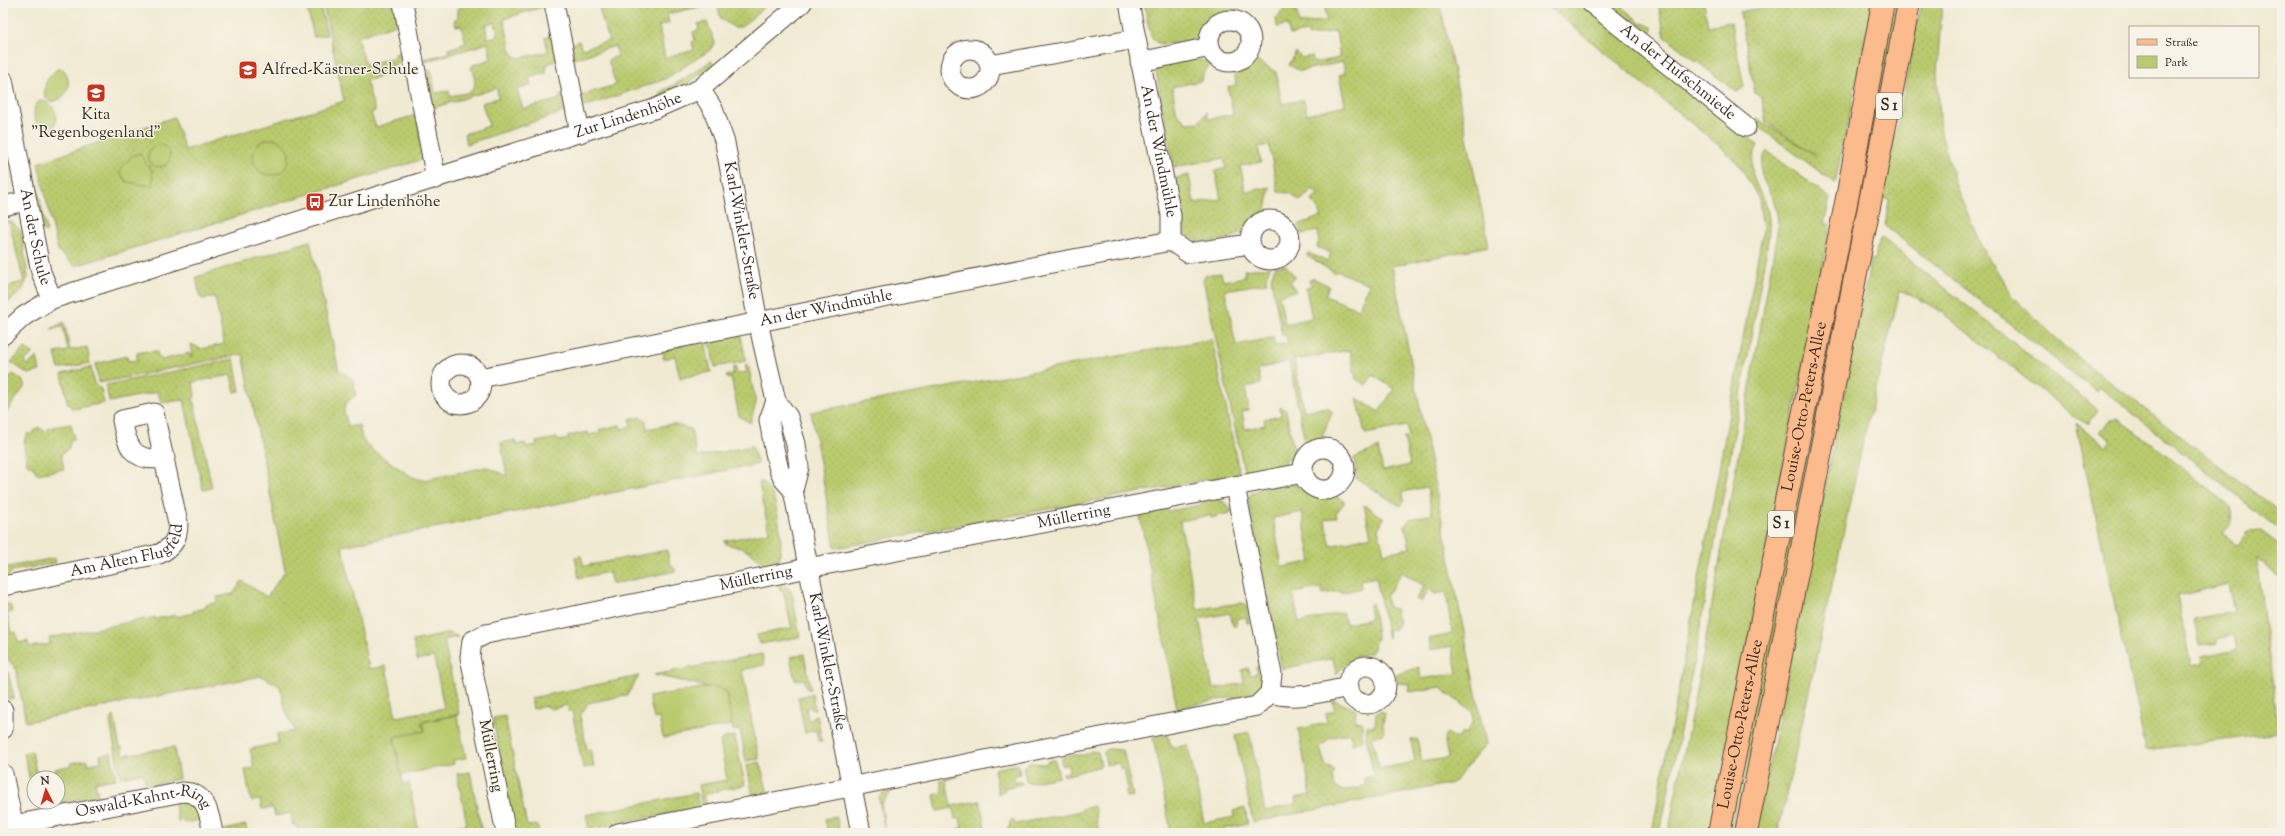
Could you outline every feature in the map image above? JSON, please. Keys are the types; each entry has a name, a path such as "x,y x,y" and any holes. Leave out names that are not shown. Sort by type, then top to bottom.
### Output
{"main road":[{"name":"Louise-Otto-Peters-Allee","path":"1719,833 1848,193 1883,3"},
{"name":"Louise-Otto-Peters-Allee","path":"1746,833 1870,209 1909,3"}],"street":[{"path":"403,3 436,179"},
{"path":"554,3 580,133"},
{"name":"Zur Lindenhöhe","path":"3,334 24,316 52,299 654,109 700,89 802,3"},
{"name":"An der Windmühle","path":"1129,3 1171,215 1172,241"},
{"name":"An der Hufschmiede","path":"1591,3 1746,127"},
{"path":"990,66 1136,39"},
{"name":"An der Windmühle","path":"1140,62 1210,47"},
{"name":"An der Schule","path":"3,80 41,272 52,299"},
{"name":"Karl-Winkler-Straße","path":"700,89 713,109 725,143 758,322 776,401 788,417 796,444 800,467 793,490 861,833"},
{"path":"3,206 26,201"},
{"name":"An der Windmühle","path":"480,378 1052,263 1172,241 1188,253 1250,244"},
{"name":"Am Alten Flugfeld","path":"3,586 159,554 168,549 178,533 165,458"},
{"name":"Müllerring","path":"506,833 470,657 472,641 486,634 808,568 1303,473"},
{"path":"618,833 1252,708 1262,702 1270,693 1272,674 1235,486"},
{"path":"1270,693 1282,697 1294,697 1349,687"},
{"path":"3,710 5,718 3,729"},
{"path":"3,774 10,828"},
{"name":"Oswald-Kahnt-Ring","path":"10,828 183,792 195,793 204,802 209,812 213,833"}],"green space":[{"path":"306,3 320,3 327,35 314,37"},
{"path":"323,3 395,3 399,23 357,37 366,65 395,57 395,54 406,51 408,61 392,65 395,72 366,81 375,111 371,113 376,127 416,115 424,159 75,266 58,251 38,163 174,117 185,150 344,101"},
{"path":"474,3 508,3 509,7 527,3 547,3 548,5 504,19 511,52 518,58 548,52 545,38 553,33 559,60 547,64 546,73 529,78 531,85 517,90 523,109 560,99 559,95 566,93 570,110 467,144 464,134 489,126 482,103 498,98 497,88 433,108 426,70 431,70 435,93 449,91 450,96 471,92 475,84 474,72 471,69 473,65 491,59 488,43 425,62 424,59 449,53 449,49 466,43 461,25 456,26 454,20 458,19 458,8","holes":["495,22 498,36 488,38 485,25"]},
{"path":"603,3 699,3 699,7 667,14 669,23 659,26 665,58 694,50 692,42 695,41 693,32 699,30 698,24 707,22 715,43 710,50 665,79 584,107 582,95 616,85 608,60 618,56 615,46 574,59 571,44 579,41 582,49 609,41 599,9 604,7"},
{"path":"769,3 741,27 735,28 721,19 717,4"},
{"path":"1144,3 1238,3 1239,10 1216,19 1199,39 1163,44 1157,42 1153,38"},
{"path":"1290,3 1295,3 1299,24 1327,20 1324,3 1440,3 1489,246 1392,266 1486,744 1453,783 1253,822 1235,735 1249,732 1265,811 1296,804 1295,798 1311,795 1298,729 1327,723 1326,713 1335,711 1332,699 1356,710 1355,721 1362,722 1362,741 1352,744 1350,733 1329,738 1320,748 1326,767 1334,769 1334,774 1332,775 1334,786 1342,791 1366,786 1364,778 1374,776 1366,738 1367,726 1375,726 1376,713 1381,711 1385,713 1383,723 1384,734 1372,737 1379,769 1415,762 1411,740 1417,739 1422,762 1448,758 1444,737 1447,733 1458,739 1462,732 1466,734 1473,720 1472,711 1445,692 1441,687 1409,692 1409,684 1397,683 1396,675 1419,667 1421,679 1457,673 1452,646 1431,650 1429,639 1452,634 1446,592 1435,594 1429,589 1421,602 1416,599 1424,586 1402,572 1386,597 1389,608 1395,609 1399,623 1395,629 1389,630 1388,638 1376,577 1360,580 1361,588 1341,593 1340,591 1323,594 1321,588 1293,593 1299,623 1343,612 1346,624 1371,619 1369,605 1373,604 1377,638 1371,653 1355,657 1343,666 1336,675 1333,658 1282,669 1248,498 1252,493 1269,486 1294,484 1305,491 1320,497 1338,497 1345,502 1336,513 1337,517 1325,520 1331,546 1371,536 1364,505 1384,518 1378,529 1384,553 1410,548 1405,526 1410,519 1432,514 1427,487 1403,492 1404,501 1400,506 1356,478 1356,465 1354,458 1378,448 1383,471 1410,465 1404,438 1409,437 1407,426 1365,434 1357,398 1379,412 1394,389 1373,375 1366,385 1356,379 1350,350 1294,360 1304,411 1326,407 1330,409 1332,413 1320,441 1306,447 1289,361 1258,369 1261,384 1245,387 1249,410 1242,411 1245,429 1265,425 1264,419 1281,416 1280,407 1286,410 1294,452 1290,459 1285,460 1286,466 1245,475 1203,279 1206,275 1221,273 1223,281 1245,277 1244,270 1270,267 1266,278 1267,283 1225,290 1236,345 1271,338 1273,338 1275,346 1288,343 1286,335 1282,335 1271,278 1275,267 1286,265 1295,277 1290,282 1296,291 1279,295 1285,324 1312,318 1306,289 1312,285 1309,281 1312,278 1329,286 1325,296 1358,309 1369,284 1336,271 1335,273 1307,256 1308,253 1328,261 1331,253 1317,247 1319,241 1318,231 1302,234 1298,225 1322,216 1312,200 1318,195 1313,189 1300,201 1290,193 1278,192 1269,145 1258,147 1261,162 1240,166 1246,192 1270,187 1266,211 1260,213 1252,219 1241,232 1232,237 1210,242 1195,240 1189,237 1185,233 1176,178 1189,175 1194,203 1221,199 1215,171 1226,168 1224,158 1174,167 1156,72 1168,64 1182,60 1190,59 1211,63 1203,74 1201,81 1172,87 1177,114 1187,123 1199,122 1207,112 1208,119 1233,114 1228,87 1236,85 1234,71 1245,68 1256,60 1276,72 1282,104 1304,100 1307,114 1345,105 1339,75 1345,73 1343,62 1300,71 1289,65 1296,52 1302,58 1312,56 1314,63 1340,58 1336,31 1309,36 1307,32 1290,35 1287,25 1277,27 1276,18","holes":["1302,512 1311,562 1282,567 1273,518"]},
{"path":"1544,3 1581,3 1758,145 1752,164 1752,172 1769,216 1768,241 1695,656 1660,833 1652,833 1763,230 1759,199 1740,166 1722,148"},
{"path":"1604,3 1625,3 1623,8 1640,22 1652,27 1653,30 1647,37"},
{"path":"1658,3 1704,3 1708,26 1731,22 1744,87 1737,92 1665,37"},
{"path":"1763,3 1873,3 1835,183 1755,124 1757,119 1816,155 1766,122 1762,98 1755,93 1740,12 1764,7"},
{"path":"1895,3 1900,3 1861,203 1856,199"},
{"path":"1921,3 1942,3 1937,73 1941,133 1957,189 1981,246 2013,296 2066,348 2282,514 2282,532 2101,388 2097,392 1885,226 1889,200 1883,198"},
{"path":"711,61 715,65 687,84 662,97 660,92 676,84"},
{"path":"57,69 63,69 66,74 68,80 67,90 61,98 50,102 45,96 45,88 49,78"},
{"path":"41,100 50,105 55,112 56,122 51,131 37,124 34,116 35,105"},
{"path":"271,139 284,144 289,157 284,170 271,175 258,170 253,157 258,144"},
{"path":"3,140 9,175 3,189"},
{"path":"159,145 167,148 170,156 167,164 159,167 151,164 148,156 151,148"},
{"path":"1767,151 1830,198 1824,224 1831,224 1710,833 1668,833 1703,656 1778,227 1775,206 1761,172 1763,159"},
{"path":"140,153 145,163 152,170 153,186 127,182 119,171 132,156"},
{"path":"31,157 47,232 39,229 26,162"},
{"path":"3,219 13,223 21,231 28,277 22,291 3,306 3,295 11,285 24,282 9,222 3,224"},
{"path":"1850,224 1856,227 1735,833 1728,833"},
{"path":"1882,238 2098,410 2087,424 2075,417 1936,308 1900,290 1865,433 1778,833 1755,833 1871,259 1875,260 1878,241"},
{"path":"310,241 339,371 353,379 356,395 345,404 344,411 348,427 359,425 362,439 372,450 412,477 423,480 487,467 507,476 501,443 515,440 516,445 525,443 526,447 537,445 536,442 557,438 558,441 569,439 568,436 588,432 589,435 600,433 599,430 620,425 621,429 631,426 630,419 641,417 646,421 647,429 672,424 691,429 697,457 752,446 758,464 342,546 369,669 386,666 396,717 444,708 434,657 417,660 413,641 450,633 458,637 444,640 459,714 421,722 425,731 394,738 403,785 409,783 419,833 298,833 297,825 293,825 291,813 275,816 273,808 262,809 260,800 251,801 245,770 254,768 250,749 278,743 277,734 295,731 286,712 280,686 261,676 26,722 16,669 3,653 3,602 11,606 12,612 7,613 11,633 16,632 18,643 28,641 29,647 50,644 49,638 155,617 155,619 176,615 176,617 194,613 193,611 206,608 206,605 218,602 217,597 233,594 242,581 267,597 285,571 243,354 99,383 95,364 127,356 128,361 137,360 137,353 147,351 157,351 158,356 162,360 189,353 191,357 193,357 191,344 201,349 224,344 215,297 203,299 200,297 196,277"},
{"path":"64,322 70,350 87,347 90,363 59,369 55,353 68,351 63,327 51,329"},
{"path":"733,334 741,336 746,361 715,367 709,339"},
{"path":"1212,339 1240,476 1223,477 835,548 811,412"},
{"path":"705,340 711,372 680,378 675,356 663,359 664,350"},
{"path":"25,348 33,353 24,362 28,365 37,357 40,371 28,374 11,362"},
{"path":"234,359 240,391 235,392 231,375 193,382 195,397 193,398 212,488 203,490 184,400 161,403 158,392 109,402 106,385"},
{"path":"748,364 756,403 750,423 739,416 731,378 728,379 726,376 733,374 733,368 736,367 737,374 747,372 745,365"},
{"path":"91,367 94,384 101,389 104,403 73,409 68,404 62,374"},
{"path":"13,374 22,380 25,386 3,417 3,384"},
{"path":"2118,419 2160,450 2230,506 2231,521 2222,533 2238,545 2247,532 2261,531 2282,547 2282,579 2256,557 2279,733 2146,750 2076,423 2106,446 2111,440 2100,432 2110,420","holes":["2228,584 2234,611 2194,619 2200,646 2217,643 2217,639 2234,635 2237,650 2202,657 2203,664 2191,666 2177,596"]},
{"path":"71,424 74,439 70,440 69,448 61,454 64,469 37,474 32,465 28,465 26,462 24,441 28,433 31,435 38,427 46,432 49,428"},
{"path":"762,481 773,496 779,521 781,541 779,558 776,564 771,565 764,563 752,553 726,544 724,541 769,532 759,483"},
{"path":"1207,497 1223,501 1233,512 1211,518 1210,515 1180,521 1197,609 1241,603 1246,604 1249,623 1247,623 1246,617 1236,619 1237,625 1233,626 1230,613 1199,619 1213,689 1244,683 1242,670 1248,668 1250,675 1257,673 1256,667 1263,666 1264,685 1255,696 1241,701 1235,697 1177,708 1139,511 1160,507 1168,511 1201,505"},
{"path":"667,550 670,563 676,571 612,584 609,572 579,578 575,557 581,556 584,566"},
{"path":"55,558 56,563 12,571 8,577 3,578 3,568"},
{"path":"783,583 792,592 800,637 760,644 757,635 792,628 783,591 780,591 779,584"},
{"path":"762,654 764,665 742,670 759,759 746,761 740,730 733,730 726,691 654,675"},
{"path":"804,654 811,689 807,689 804,679 795,680 790,657"},
{"path":"3,666 8,673 14,698 8,699 3,678"},
{"path":"639,676 627,695 588,703 580,716 587,750 590,749 594,766 583,768 572,711 568,711 567,705 552,709 546,706 533,709 531,698"},
{"path":"713,686 726,691 732,725 663,738 659,718 654,719 649,697"},
{"path":"812,694 815,710 812,710 811,707 806,708 808,720 814,719 813,716 817,715 822,741 818,741 816,730 805,733 798,697"},
{"path":"457,715 466,758 453,760 454,764 401,775 394,737 425,731 423,722"},
{"path":"114,716 120,748 122,747 123,755 174,747 179,779 146,786 143,773 120,777 110,721"},
{"path":"505,716 527,826 537,825 539,833 515,833 512,825 493,718"},
{"path":"1168,735 1171,748 1188,745 1204,823 1234,817 1233,811 1245,808 1248,824 1203,833 1171,833 1153,737"},
{"path":"735,736 745,785 704,794 707,806 702,807 698,785 727,780 720,742 722,739"},
{"path":"1108,749 1123,750 1133,796 1126,797 1125,791 1128,790 1124,769 1121,770 1119,763 1106,765 1104,752"},
{"path":"32,751 36,770 28,770 24,753"},
{"path":"1091,751 1098,752 1101,766 1064,776 1063,773 1069,772 1068,765 1062,766 1061,759 1070,755 1085,755"},
{"path":"111,753 116,779 95,782 98,796 66,802 66,770 55,769 72,765 71,763 87,760 88,764 101,762 100,755"},
{"path":"1050,760 1055,760 1059,777 1027,783 1023,767 1030,763 1044,764"},
{"path":"760,762 768,794 753,797 747,765"},
{"path":"1018,764 1020,774 1014,776 1015,783 1021,781 1022,784 1004,788 1005,790 998,794 994,769"},
{"path":"470,772 482,833 423,833 467,824 457,774"},
{"path":"959,776 946,780 951,806 980,801 986,833 958,833 957,829 962,828 960,818 955,819 953,808 937,811 934,795 943,793 940,780"},
{"path":"893,790 881,804 885,833 879,797 884,792"},
{"path":"696,793 699,808 589,829 586,815"},
{"path":"176,801 193,802 204,816 199,820 184,823 183,821 178,822 175,805"},
{"path":"1094,806 1099,833 1001,833 1002,830 1008,830 1011,820 1013,819 1015,824 1082,811 1082,809"},
{"path":"836,816 840,833 828,833 825,819"},
{"path":"246,825 247,833 225,833 224,830"}],"place":[{"name":"Alfred-Kästner-Schule","path":"248,70"},
{"name":"Kita \"Regenbogenland\"","path":"96,93"},
{"name":"Zur Lindenhöhe","path":"315,202"}]}
